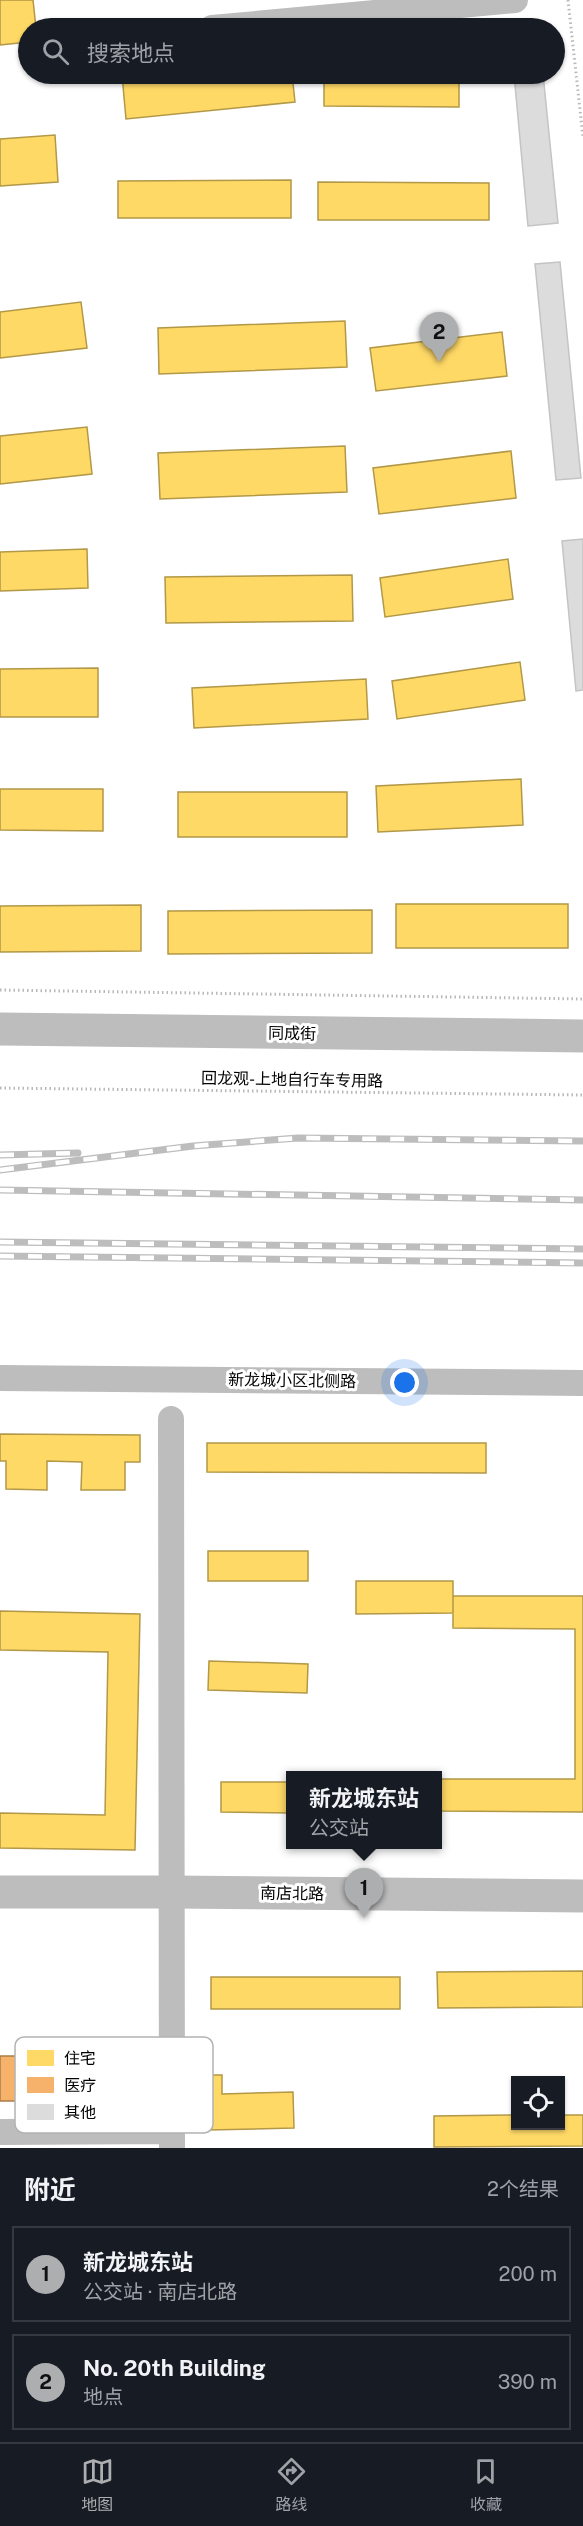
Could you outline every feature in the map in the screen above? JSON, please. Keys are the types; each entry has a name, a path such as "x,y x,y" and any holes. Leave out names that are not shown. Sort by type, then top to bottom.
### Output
{"main road":[{"name":"同成街","path":"0,1008 583,1015"},
{"name":"同成街","path":"0,1029 583,1036"},
{"name":"南店北路","path":"0,1873 172,1882 583,1896"},
{"name":"南店北路","path":"0,1892 172,1882 583,1878"}],"street":[{"path":"320,18 515,0"},
{"name":"新龙城小区北侧路","path":"0,1378 583,1383"},
{"path":"171,1419 172,2037"},
{"path":"0,2132 15,2133"},
{"path":"22,2133 172,2140"}],"path":[{"path":"568,0 583,137"},
{"path":"0,990 583,999"},
{"name":"回龙观-上地自行车专用路","path":"0,1088 583,1095"}],"building: 住宅":[{"path":"0,0 33,0 35,18 18,18 18,43 0,45"},
{"path":"123,84 293,84 295,102 126,119"},
{"path":"324,84 459,84 459,107 324,106"},
{"path":"55,135 58,182 0,186 0,139"},
{"path":"291,180 291,218 118,218 118,181"},
{"path":"318,182 489,183 489,220 318,220"},
{"path":"81,302 87,348 0,358 0,312"},
{"path":"345,321 347,367 159,374 158,328"},
{"path":"502,332 507,376 376,391 370,348"},
{"path":"87,427 92,474 0,484 0,436"},
{"path":"345,446 347,492 160,499 158,453"},
{"path":"511,451 516,498 379,514 373,468"},
{"path":"87,549 88,588 0,591 0,552"},
{"path":"508,559 513,599 385,617 380,578"},
{"path":"352,575 353,621 166,623 165,577"},
{"path":"520,662 525,700 397,719 392,681"},
{"path":"98,668 98,717 0,717 0,669"},
{"path":"366,679 368,719 194,728 192,688"},
{"path":"521,779 523,825 378,832 376,786"},
{"path":"0,789 103,789 103,831 0,830"},
{"path":"178,792 347,792 347,837 178,837"},
{"path":"396,904 568,904 568,948 396,948"},
{"path":"141,905 141,951 0,952 0,906"},
{"path":"372,910 372,953 168,954 168,911"},
{"path":"0,1434 140,1435 140,1462 125,1462 125,1490 81,1490 82,1462 47,1461 47,1490 6,1489 6,1461 0,1461"},
{"path":"207,1443 486,1443 486,1473 207,1472"},
{"path":"208,1551 308,1551 308,1581 208,1581"},
{"path":"356,1581 453,1581 453,1613 356,1614"},
{"path":"453,1596 583,1596 583,1812 442,1811 442,1779 575,1779 575,1629 453,1628"},
{"path":"0,1611 140,1614 135,1850 0,1848 0,1813 105,1815 108,1652 0,1650"},
{"path":"209,1661 308,1664 307,1693 208,1690"},
{"path":"221,1782 286,1782 286,1813 221,1812"},
{"path":"583,1971 583,2007 438,2008 437,1972"},
{"path":"211,1977 400,1977 400,2009 211,2009"},
{"path":"213,2075 222,2075 222,2094 293,2092 294,2128 213,2130"},
{"path":"511,2115 511,2130 565,2130 565,2115 583,2115 583,2146 434,2147 434,2116"}],"building: 医疗":[{"path":"0,2056 15,2056 15,2101 0,2101"}],"building: 其他":[{"path":"515,84 544,84 558,223 528,226"},
{"path":"560,262 581,478 556,480 535,264"},
{"path":"583,539 583,690 576,691 562,541"}],"railway":[{"path":"0,1170 193,1146 298,1138 583,1141"},
{"path":"0,1155 78,1153"},
{"path":"0,1190 583,1200"},
{"path":"0,1242 583,1249"},
{"path":"0,1256 583,1263"}],"place":[{"name":"No. 20th Building","path":"439,362"},
{"name":"新龙城东站","path":"364,1918"}]}
